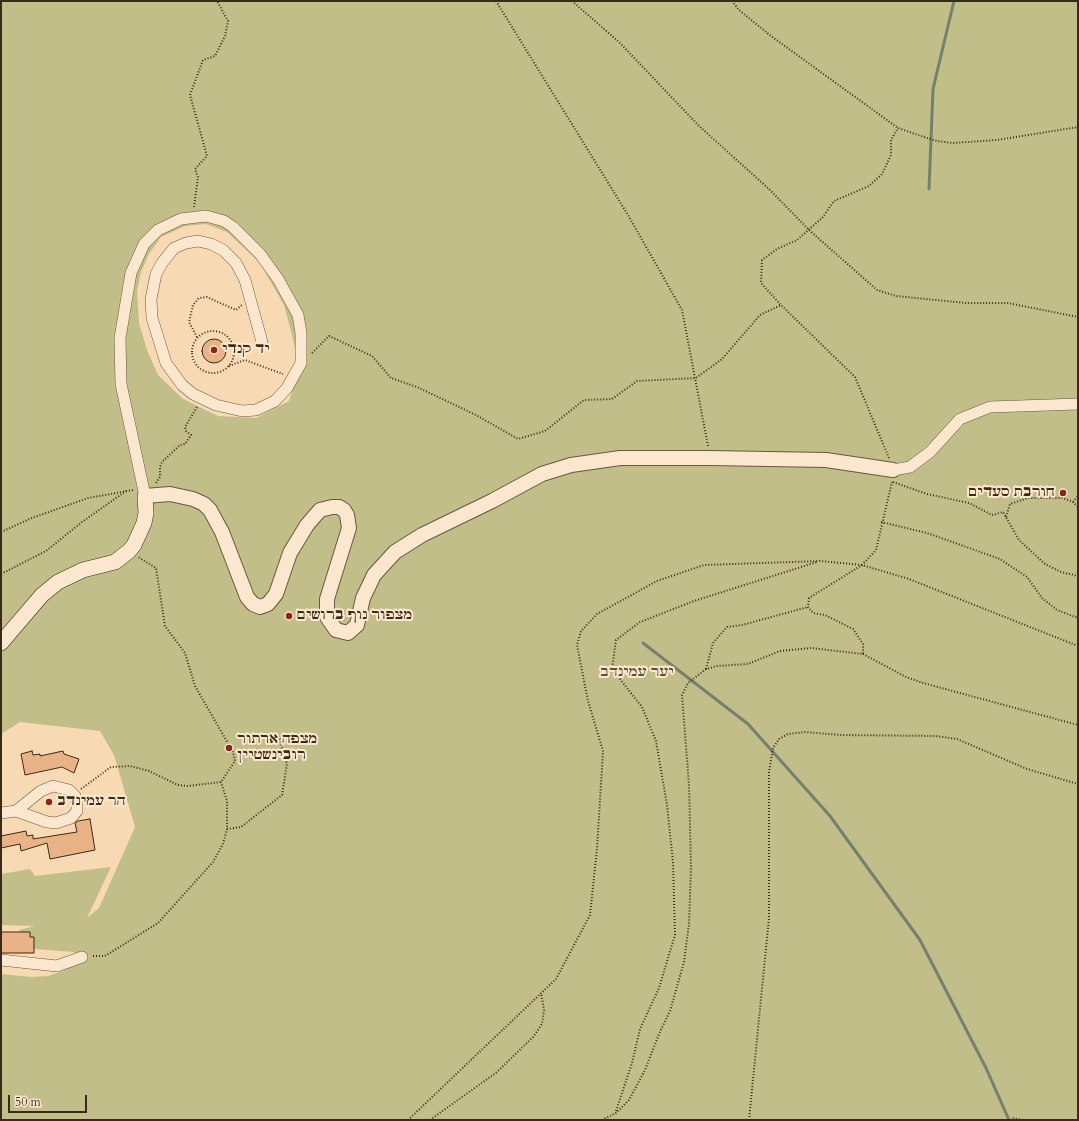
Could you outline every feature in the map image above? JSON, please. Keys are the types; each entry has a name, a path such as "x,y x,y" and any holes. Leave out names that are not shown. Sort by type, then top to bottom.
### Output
{"main road":[{"path":"1,642 42,595 58,582 83,570 115,562 129,551 134,545 144,523 144,492"}],"street":[{"path":"262,342 246,280 236,263 222,250 211,244 186,242 174,248 162,263 156,274 151,299 152,318 166,363 182,385 201,398 216,405 242,412 256,410 274,401 288,388 295,378 301,363 302,350 298,315 278,279 260,254 233,227 224,221 206,216 180,219 158,230 144,244 132,273 120,338 121,384 144,492 193,498 204,504 210,510 222,532 248,597 253,604 260,607 268,604 276,594 290,553 307,525 320,510 332,507 339,507 344,510 347,516 349,528 327,599 327,617 336,630 348,633 357,625 363,598 374,575 396,552 422,535 492,501 542,474 571,465 620,458 710,458 826,460 893,476 910,467 930,452 960,419 990,407 1078,404"},
{"path":"1,813 16,811 47,822 63,822 71,818 77,811 77,801 74,795 62,787 50,787 41,791 16,811"},
{"path":"1,960 57,966 82,957"}],"path":[{"path":"194,206 198,177 195,169 207,156 190,95 203,60 215,56 225,36 228,21 217,1"},
{"path":"496,1 628,215 682,310 710,458"},
{"path":"572,1 619,42 699,126 770,190 809,230 877,290 896,296 966,304 1008,303 1078,316"},
{"path":"732,1 739,10 771,36 898,128 937,141 953,142 997,140 1078,128"},
{"path":"863,654 864,644 853,629 825,615 813,613 808,607 809,598 862,565 876,550 881,522 893,476 855,377 781,305 761,283 762,260 777,249 797,240 823,216 834,201 868,186 882,174 891,155 891,140 898,128"},
{"path":"198,337 189,322 193,305 199,298 207,297 236,310 251,298"},
{"path":"309,356 329,336 372,356 391,378 417,387 518,439 545,431 584,400 612,399 637,381 696,378 722,359 760,315 781,305"},
{"path":"230,366 235,352 230,339 225,334 210,331 198,337 194,343 192,356 199,368 211,373 224,370 245,360 295,378"},
{"path":"157,482 160,477 160,467 162,462 180,445 185,444 191,435 186,432 185,427 201,398"},
{"path":"893,476 927,494 968,503 992,515 1003,512 1019,540 1045,564 1061,572 1078,576"},
{"path":"1,532 32,518 88,498 126,491 144,492"},
{"path":"1,574 46,551 82,522 126,491"},
{"path":"1073,502 1078,496"},
{"path":"1006,518 1010,504 1028,498 1063,498 1073,502 1078,508"},
{"path":"881,522 927,533 1000,559 1027,577 1042,598 1057,610 1078,618"},
{"path":"74,795 111,767 130,766 149,771 178,785 188,786 221,782 235,762 233,752 195,686 185,653 165,626 156,568 129,551"},
{"path":"616,1113 632,1063 640,1029 660,988 675,934 673,862 669,819 656,742 642,707 612,669 616,640 640,622 654,616 694,601 820,561"},
{"path":"408,1120 556,979 590,915 597,849 603,751 582,674 577,645 581,631 597,614 657,581 704,565 820,561 862,565 909,579 1078,646"},
{"path":"706,669 713,643 727,627 742,625 808,607"},
{"path":"602,1120 616,1113 629,1100 646,1070 659,1034 670,1011 684,962 689,924 691,867 689,785 682,695 688,683 706,669 717,666 748,664 780,651 811,648 863,654 906,677 923,683 1078,725"},
{"path":"749,1120 769,918 768,772 773,748 779,740 788,734 805,732 841,735 936,736 957,739 1027,769 1078,784"},
{"path":"227,829 241,827 282,795 287,764 279,736"},
{"path":"82,957 105,956 158,923 213,862 223,844 227,829 227,801 221,782"},
{"path":"430,1120 497,1072 534,1036 542,1024 544,1010 541,993"},
{"path":"1013,1120 1012,1118 1023,1120"}],"green space":[{"name":"יער עמינדב","path":"1,1 1078,1 1078,1120 1,1120 1,974 31,977 48,976 63,971 74,961 77,961 74,952 22,948 19,930 35,926 1,925 1,874 30,869 35,876 111,867 87,918 99,908 135,827 114,755 100,731 20,722 1,734","holes":["206,224 227,232 260,263 284,305 299,368 289,401 256,418 218,416 183,399 158,375 147,350 139,323 137,291 141,272 149,254 161,237 185,226"]}],"building":[{"name":"יד קנדי","path":"209,339 219,339 226,346 226,356 219,363 209,363 202,356 202,346"},
{"path":"32,751 33,755 40,754 40,756 63,751 64,754 79,759 74,773 62,767 25,775 21,754"},
{"path":"90,819 95,850 50,859 47,843 21,851 20,844 1,848 1,836 26,831 27,836 33,835 33,839 77,832 75,823"},
{"path":"1,932 30,932 30,937 34,937 34,953 1,953"}],"waterway":[{"path":"929,189 933,89 954,1"},
{"path":"643,643 748,724 830,816 920,940 986,1068 1009,1120"}],"place":[{"name":"יד קנדי","path":"214,350"},
{"name":"חורבת סעדים","path":"1063,493"},
{"name":"מצפור נוף ברושים","path":"289,616"},
{"name":"מצפה ארתור רובינשטיין","path":"229,748"},
{"name":"הר עמינדב","path":"49,802"}]}
